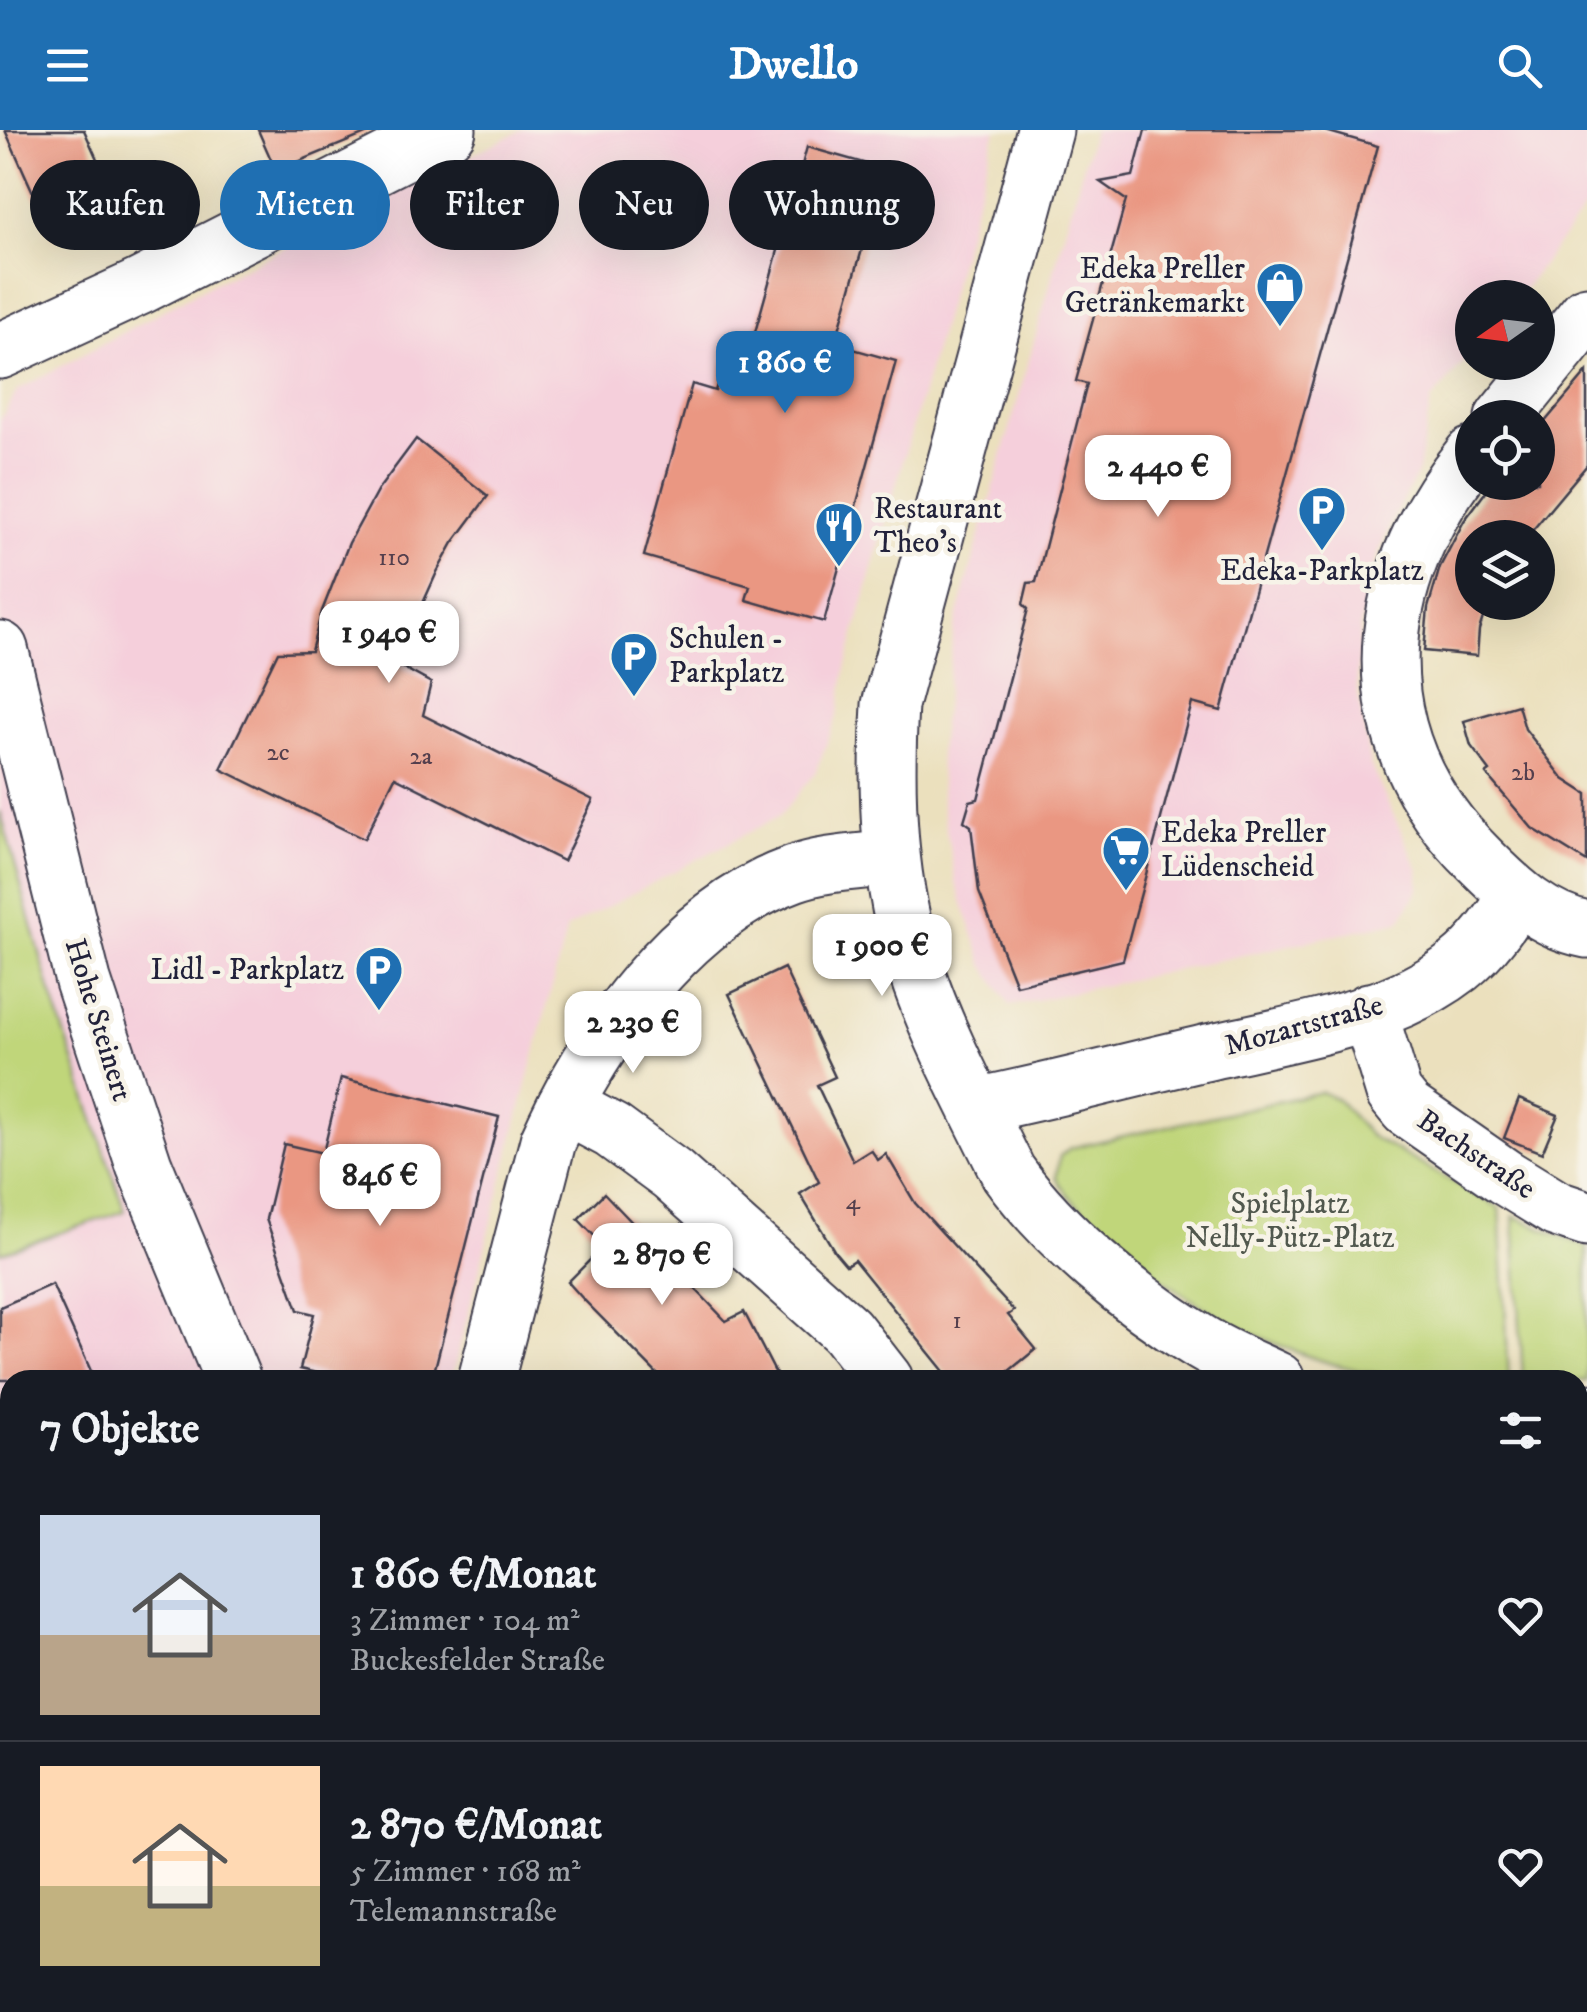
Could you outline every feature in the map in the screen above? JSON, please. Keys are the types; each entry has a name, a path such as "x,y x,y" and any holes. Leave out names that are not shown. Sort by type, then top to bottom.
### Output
{"street":[{"path":"0,350 138,286 448,130"},
{"path":"1045,130 890,705 886,780 892,858 917,973 1008,1172 1044,1218 1154,1312 1204,1344 1257,1370"},
{"path":"1518,400 1587,314"},
{"path":"1455,476 1418,536 1399,594 1389,668 1398,728 1413,772 1458,837 1518,896 1558,922 1587,930"},
{"name":"Hohe Steinert","path":"0,648 83,981 144,1165 229,1370"},
{"path":"489,1370 548,1141 624,1009 703,928 752,894 797,873 892,858"},
{"name":"Mozartstraße","path":"976,1106 1312,1028 1408,996 1458,967 1518,896"},
{"name":"Bachstraße","path":"1369,1011 1394,1092 1407,1109 1505,1178 1557,1208 1587,1219"},
{"path":"565,1106 612,1131 672,1176 846,1330 877,1370"}],"shaded area":[{"path":"522,130 996,130 877,553 846,668 838,714 815,773 780,816 567,928 454,1370 0,1370 0,420 18,390 280,250 390,250 390,196 410,186 410,250 559,250 559,160 462,160"},
{"path":"1093,130 1587,130 1587,205 1531,280 1455,280 1455,373 1431,401 1418,472 1375,562 1360,627 1357,687 1370,764 1419,870 1419,889 1400,921 1010,1006 984,965 956,883 942,808 939,750 954,629"}],"green space":[{"path":"0,811 51,993 125,1211 0,1253"},
{"name":"Spielplatz Nelly-Pütz-Platz","path":"1321,1092 1337,1099 1370,1136 1500,1208 1508,1370 1359,1370 1293,1351 1253,1334 1215,1314 1144,1266 1067,1194 1056,1177 1060,1156 1070,1148"},
{"path":"1514,1216 1587,1247 1587,1370 1522,1370"}],"building":[{"path":"5,130 84,130 97,160 30,160 30,186"},
{"path":"258,130 373,130 303,160 271,160"},
{"path":"1145,130 1322,130 1378,146 1221,711 1192,703 1123,960 1016,985 979,892 971,826 964,821 970,801 978,799 1028,609 1023,604 1028,583 1036,582 1087,384 1076,381 1126,200 1100,182 1133,176"},
{"path":"807,147 853,160 803,160"},
{"path":"778,250 862,250 835,344 896,361 824,622 746,600 750,586 644,556 692,384 715,391 724,362 745,368"},
{"path":"1587,372 1587,465 1541,520 1465,520 1480,500 1555,500 1555,410"},
{"path":"416,439 488,496 437,572 400,666 431,683 423,715 593,800 563,861 395,777 364,839 221,769 278,652 311,651 349,543 378,490"},
{"path":"1455,538 1455,620 1482,620 1477,656 1424,651 1428,608 1440,567"},
{"path":"1518,705 1525,729 1564,779 1587,794 1587,862 1532,828 1486,774 1490,771 1471,746 1464,721"},
{"path":"784,968 835,1077 817,1085 853,1161 871,1150 878,1160 886,1154 915,1203 1014,1311 1008,1315 1036,1349 1010,1370 943,1370 854,1260 846,1265 835,1252 800,1194 819,1182 729,994"},
{"path":"341,1078 499,1117 435,1370 300,1369 314,1314 298,1310 266,1219 284,1144 323,1153"},
{"path":"1519,1099 1558,1115 1542,1153 1504,1138"},
{"path":"604,1193 726,1321 744,1312 774,1370 653,1370 568,1282 604,1246 578,1219"},
{"path":"52,1284 91,1370 0,1370 0,1307"}],"place":[{"name":"Edeka Preller Getränkemarkt","path":"1280,328"},
{"name":"Edeka-Parkplatz","path":"1322,552"},
{"name":"Restaurant Theo's","path":"839,568"},
{"name":"Schulen - Parkplatz","path":"634,698"},
{"name":"Edeka Preller Lüdenscheid","path":"1126,892"},
{"name":"Lidl - Parkplatz","path":"379,1012"}]}
